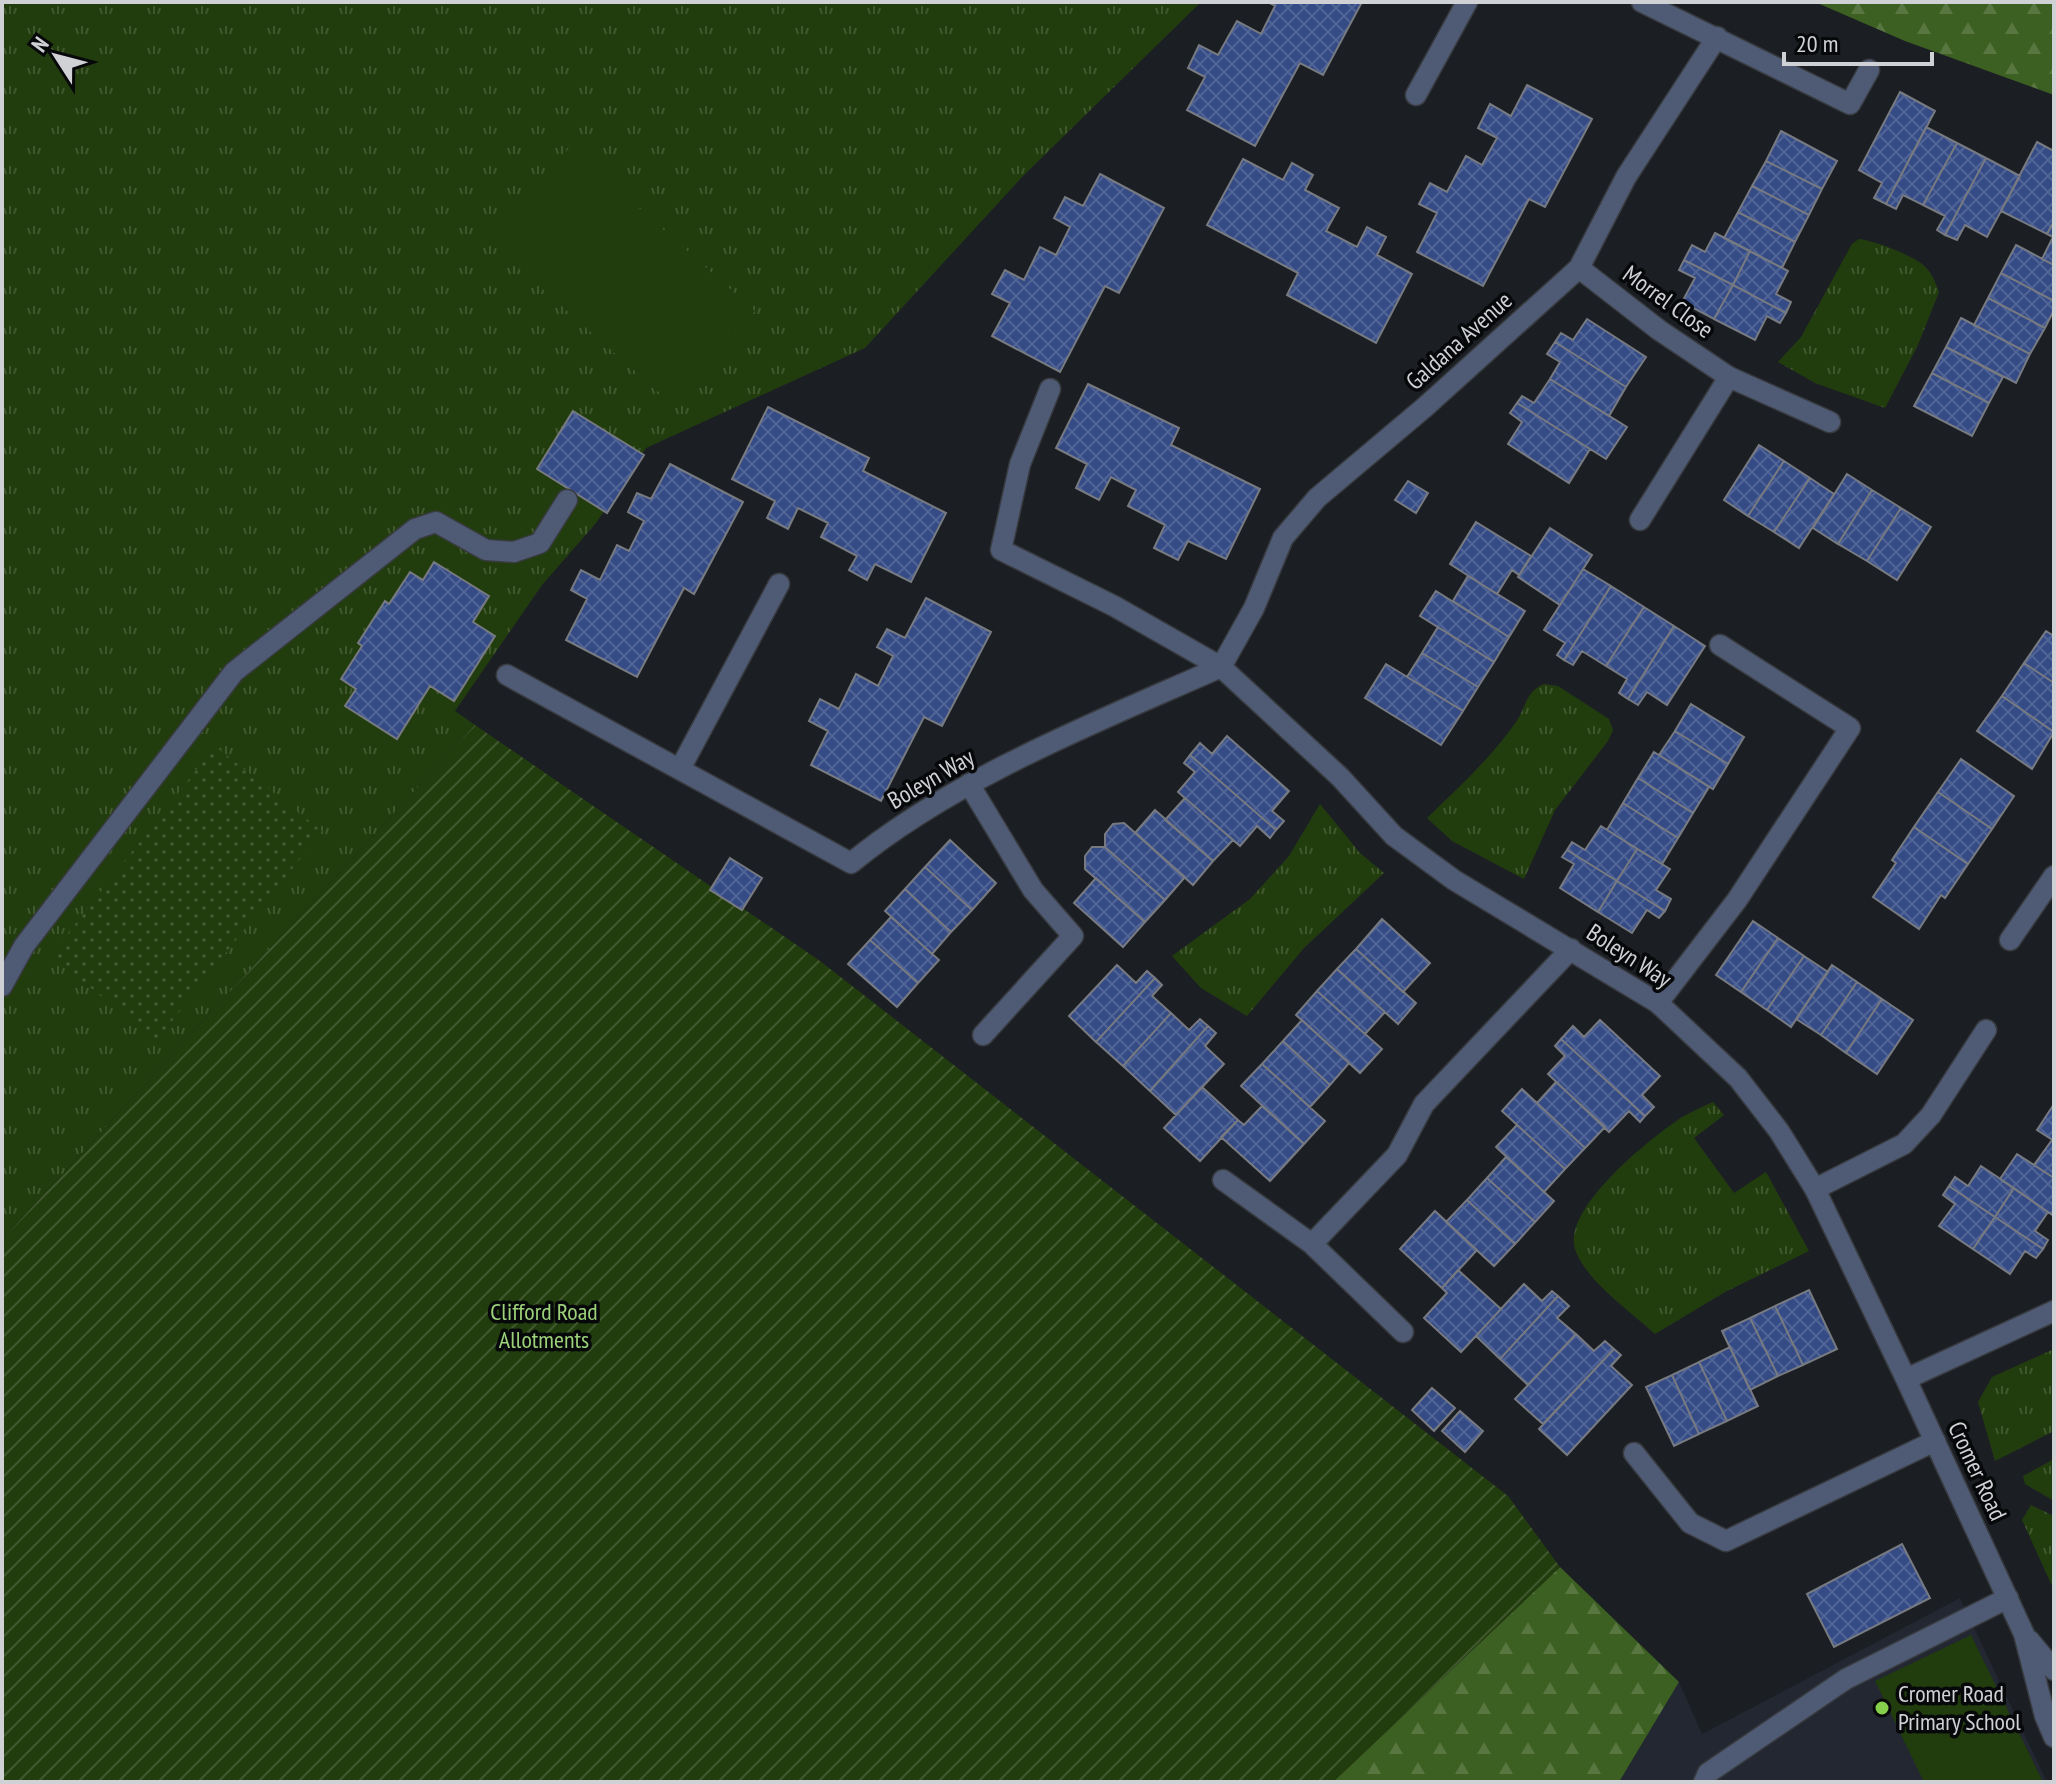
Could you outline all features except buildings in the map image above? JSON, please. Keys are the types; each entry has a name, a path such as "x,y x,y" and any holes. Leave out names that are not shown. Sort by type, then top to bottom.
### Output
{"street":[{"path":"1416,95 1467,2"},
{"path":"1642,2 1850,104 1869,70"},
{"name":"Galdana Avenue","path":"1221,667 1254,608 1283,538 1317,498 1425,407 1579,268 1626,177 1717,37"},
{"name":"Morrel Close","path":"1579,268 1659,330 1729,377 1830,422"},
{"path":"1640,520 1729,377"},
{"name":"Boleyn Way","path":"1050,389 1020,464 1001,550 1114,606 1221,667 1340,777 1394,836 1454,880 1658,1003 1738,1078 1779,1131 1815,1189 1906,1379"},
{"path":"2,986 24,946 234,672 415,529 436,522 486,550 514,552 540,543 567,500"},
{"path":"680,769 779,584"},
{"path":"1658,1003 1737,900 1850,728 1720,645"},
{"name":"Boleyn Way","path":"507,675 851,863 881,838 969,784 1221,667"},
{"path":"969,784 1033,890 1073,936 983,1035"},
{"path":"2010,940 2054,876"},
{"path":"1312,1244 1397,1155 1424,1104 1571,949"},
{"path":"1815,1189 1904,1144 1931,1115 1986,1030"},
{"path":"1223,1180 1312,1244 1403,1332"},
{"path":"1906,1379 2054,1311"},
{"name":"Cromer Road","path":"1906,1379 2024,1634 2045,1716 2054,1737"},
{"path":"1634,1453 1690,1523 1726,1541 1935,1441"},
{"path":"1704,1782 1708,1773 1846,1679 2008,1598"},
{"path":"2024,1634 2054,1670"}],"shaded area":[{"name":"Cromer Road Primary School","path":"1960,1598 2047,1782 1619,1782 1679,1682 1702,1734"}],"green space":[{"path":"2,2 1201,2 1023,176 865,348 646,448 596,523 542,585 455,711 475,725 2,1240"},
{"path":"1815,2 2054,2 2054,95 1905,41"},
{"path":"570,147 755,311 672,404 487,240"},
{"path":"1859,239 1892,248 1922,264 1939,292 1918,345 1885,408 1815,383 1778,362 1801,337 1852,244"},
{"path":"1544,684 1558,686 1609,719 1613,730 1608,741 1555,810 1524,879 1452,841 1427,818 1496,748 1516,722 1530,695"},
{"name":"Clifford Road Allotments","path":"475,725 820,961 1508,1496 1560,1567 1333,1782 2,1782 2,1240"},
{"path":"215,746 322,831 157,1040 50,956"},
{"path":"1320,804 1360,853 1384,873 1304,948 1247,1016 1201,988 1172,956 1250,899 1289,856"},
{"path":"1713,1102 1724,1115 1694,1138 1734,1193 1766,1172 1809,1251 1725,1292 1655,1334 1588,1272 1575,1249 1575,1233 1581,1215 1627,1160 1679,1119"},
{"path":"2054,1349 2054,1431 1995,1461 1978,1402 1992,1377"},
{"path":"2054,1459 2054,1501 2025,1484 2023,1476"},
{"path":"2031,1505 2054,1516 2054,1590 2022,1520"},
{"path":"1560,1567 1679,1682 1619,1782 1333,1782"},
{"path":"1971,1635 2043,1782 1924,1782 1875,1681"}],"place":[{"name":"Cromer Road Primary School","path":"1882,1708"}]}
